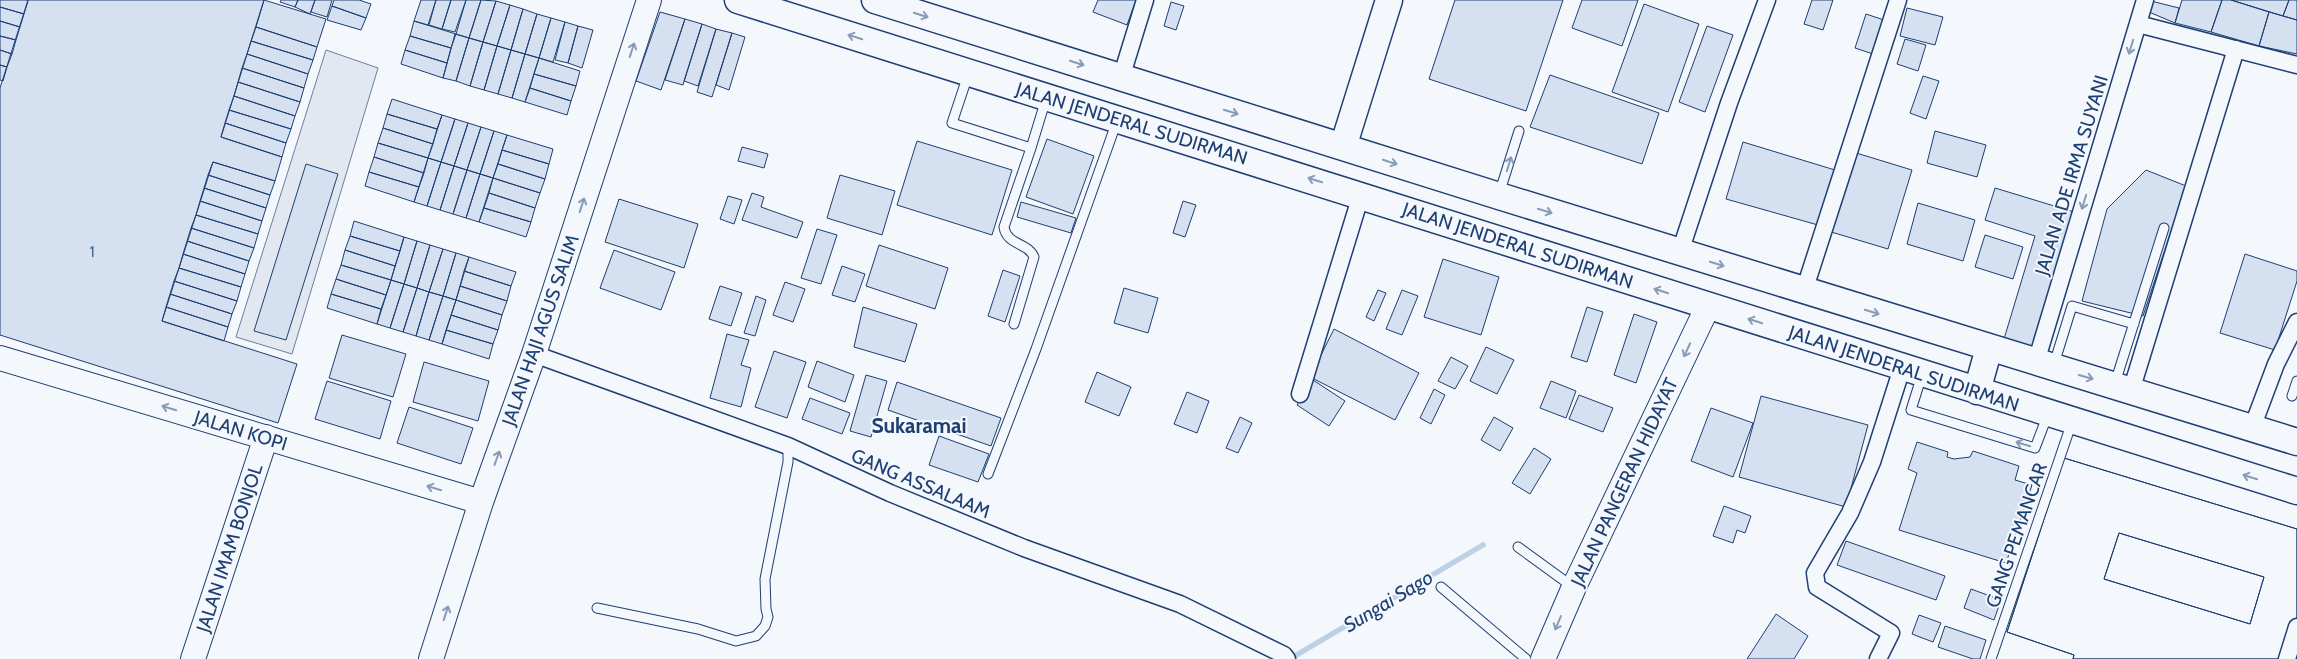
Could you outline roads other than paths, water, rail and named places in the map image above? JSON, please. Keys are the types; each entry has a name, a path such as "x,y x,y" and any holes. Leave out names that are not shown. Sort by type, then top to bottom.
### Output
{"main road":[{"name":"JALAN JENDERAL SUDIRMAN","path":"738,0 1361,195 1912,372 2297,492"},
{"name":"JALAN JENDERAL SUDIRMAN","path":"875,0 1804,291 2297,442"},
{"path":"1343,147 1390,0"},
{"path":"1976,391 1989,348"}],"street":[{"name":"JALAN HAJI AGUS SALIM","path":"431,659 481,502 534,354 649,0"},
{"path":"1121,78 1145,0"},
{"path":"1680,252 1729,103 1767,0"},
{"path":"1804,291 1898,0"},
{"name":"JALAN ADE IRMA SUYANI","path":"2045,365 2145,0"},
{"path":"2138,24 2297,65"},
{"path":"2122,388 2236,49"},
{"path":"1300,394 1361,195"},
{"name":"JALAN PANGERAN HIDAYAT","path":"1543,659 1574,588 1708,306"},
{"path":"2252,428 2276,364 2297,322"},
{"name":"GANG ASSALAAM","path":"534,354 788,446 890,493 1024,548 1180,604 1284,655 1287,659"},
{"name":"JALAN KOPI","path":"0,358 481,502"},
{"path":"1878,659 1891,633 1817,587 1815,580 1816,573 1850,513 1912,372"},
{"name":"JALAN IMAM BONJOL","path":"193,659 266,437"},
{"path":"2287,659 2297,628"}],"lane":[{"path":"968,72 952,123 1031,148"},
{"path":"1014,324 1034,257 1029,250 1010,240 1005,234 1004,227 1047,96"},
{"path":"988,474 1036,350 1118,119"},
{"path":"1499,196 1519,131"},
{"path":"2122,388 2134,324 2164,228"},
{"path":"2045,365 2072,306 2134,324"},
{"path":"1912,372 1911,410 2035,448 2048,414"},
{"path":"2292,396 2297,381"},
{"name":"GANG PEMANCAR","path":"1991,659 2072,421"},
{"path":"597,608 698,629 736,641 756,636 768,617 765,579 788,462 788,446"},
{"path":"1518,547 1574,588"},
{"path":"1441,587 1526,659"}],"waterway":[{"name":"Sungai Sago","path":"1293,657 1483,545"}],"district":[{"name":"Sukaramai","path":"919,426"}]}
